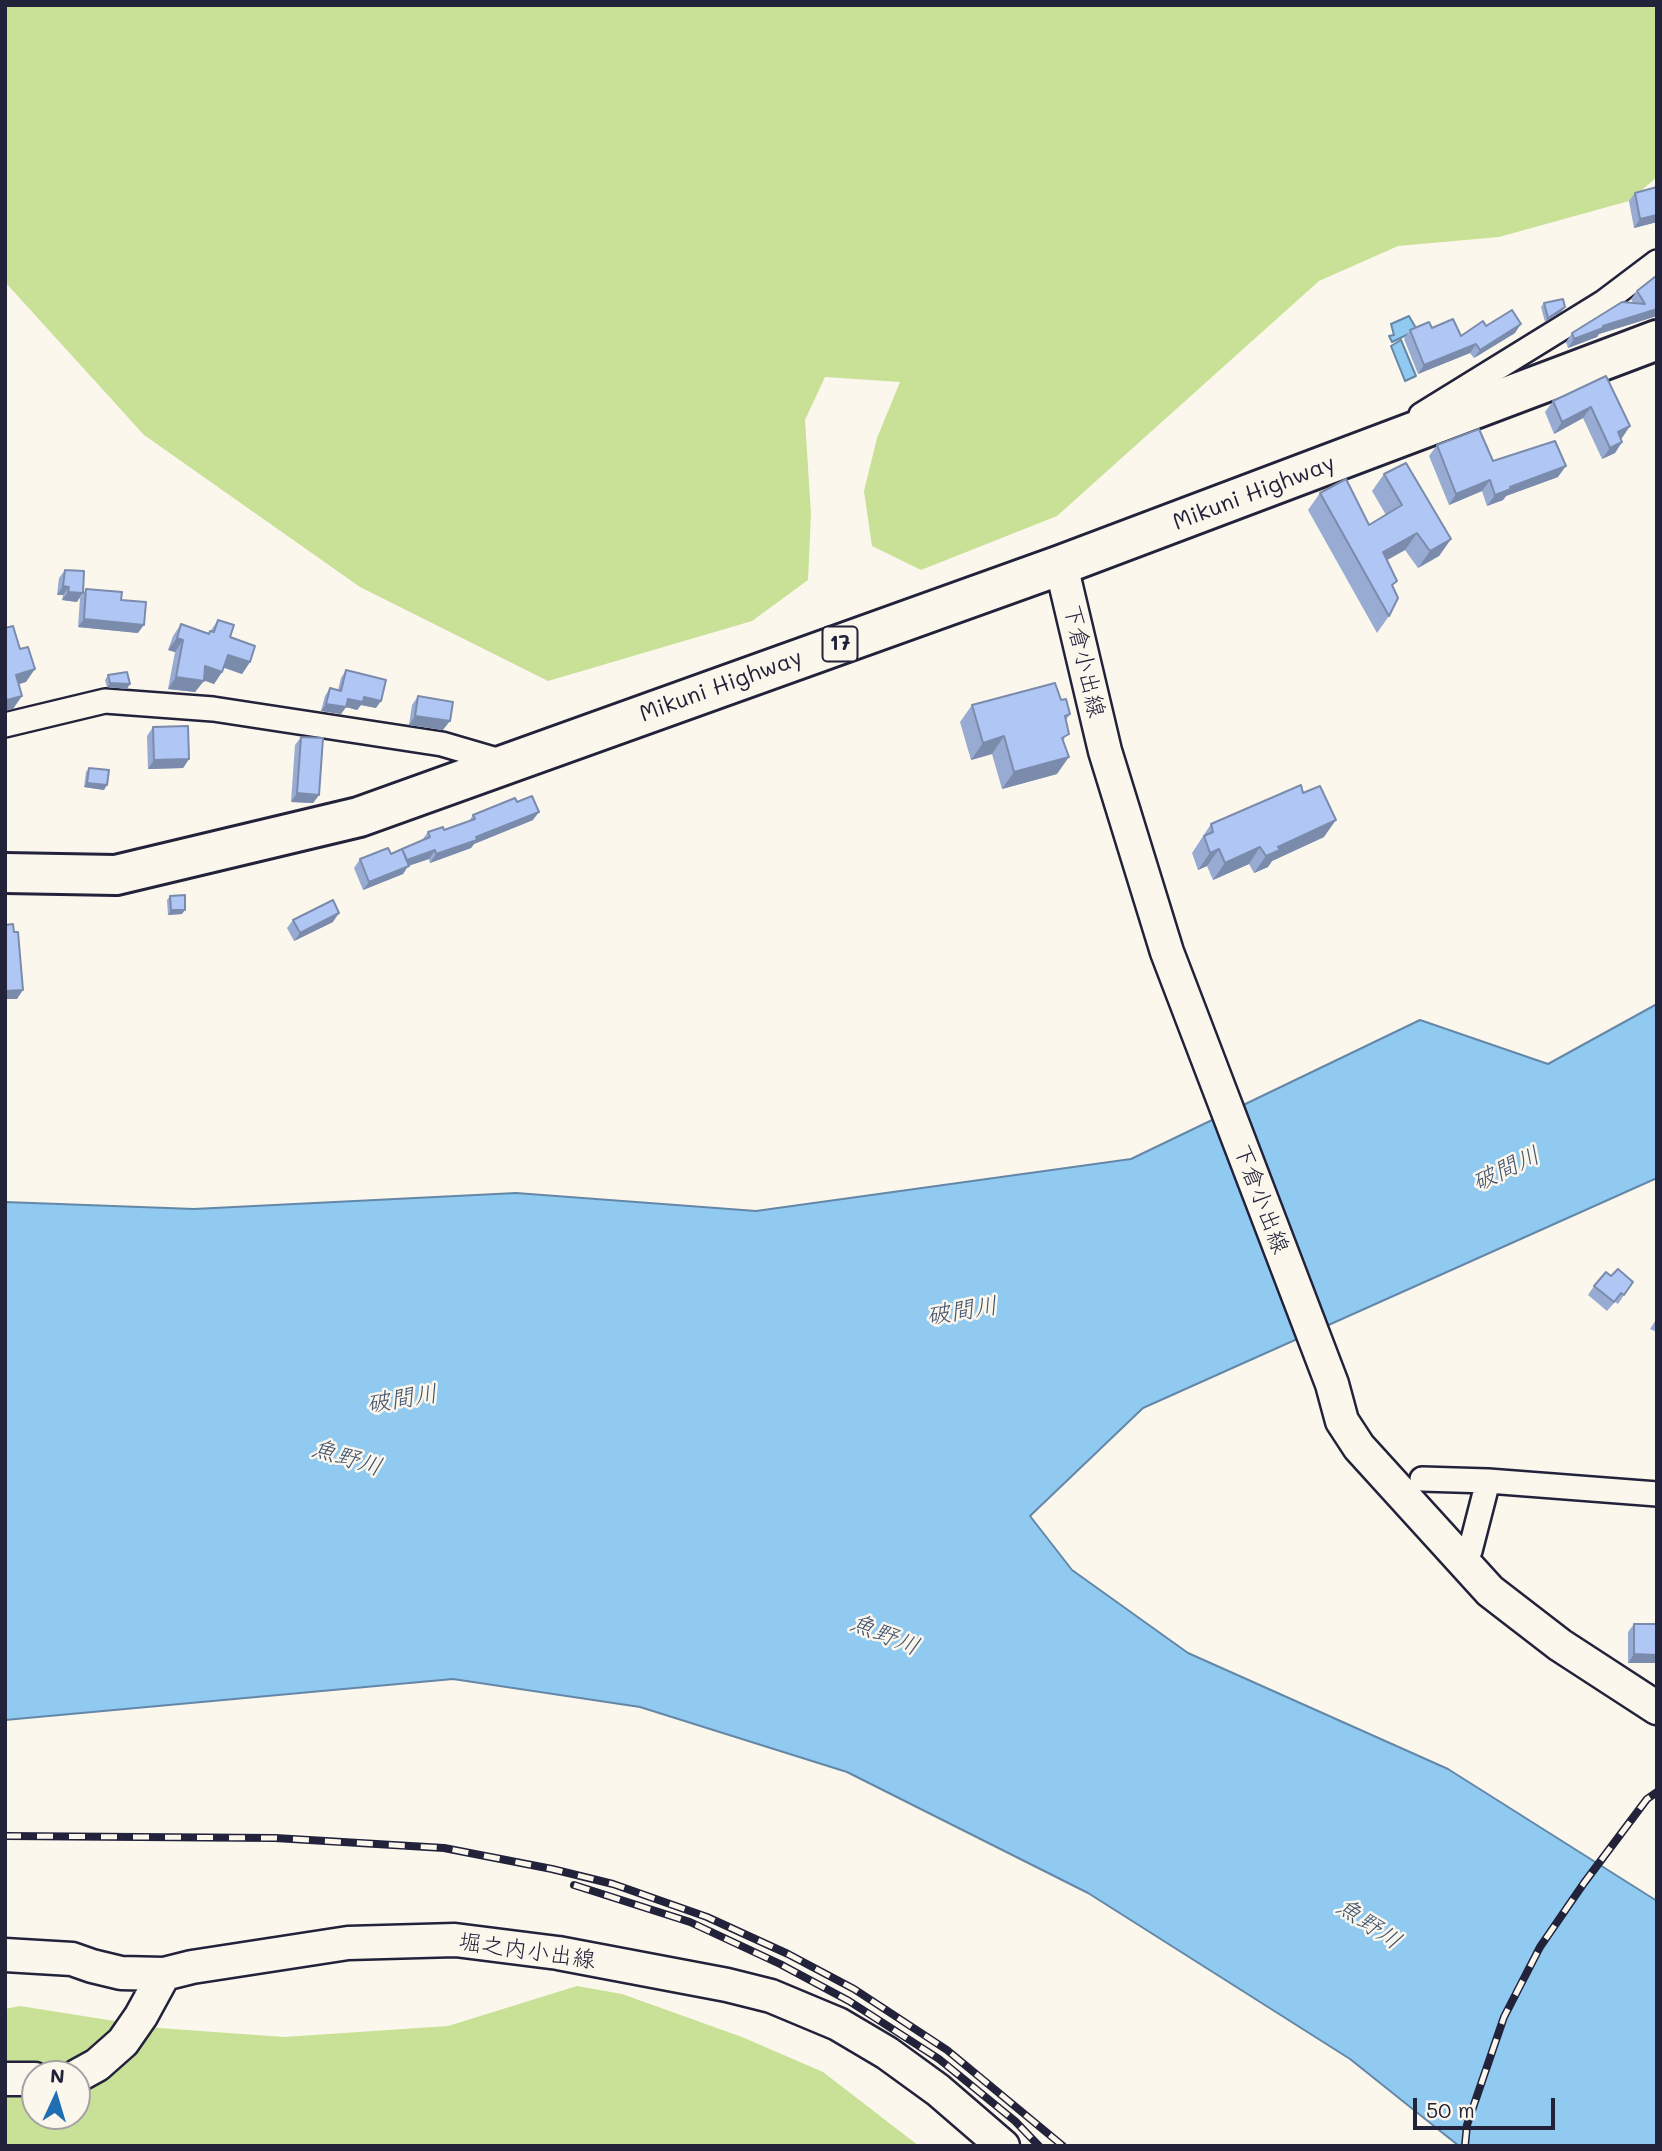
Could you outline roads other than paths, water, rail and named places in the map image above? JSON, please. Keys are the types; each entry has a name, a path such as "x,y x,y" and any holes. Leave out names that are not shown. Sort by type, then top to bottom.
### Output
{"highway":[{"name":"Mikuni Highway","path":"5,873 116,874 359,817 1061,565 1657,340"}],"main road":[{"name":"下倉小出線","path":"1061,565 1105,751 1173,965 1332,1384 1342,1421 1359,1447 1490,1591 1560,1645 1657,1708"},
{"name":"堀之内小出線","path":"5,1955 72,1959 121,1972 164,1974 192,1967 348,1943 455,1940 558,1952 771,1996 838,2024 887,2053 1003,2146"},
{"path":"91,2069 123,2042 141,2017 164,1974"}],"street":[{"path":"1359,453 1604,302 1657,262"},
{"path":"5,724 105,701 213,709 442,744 507,763"},
{"path":"1422,1479 1488,1481 1657,1494"},
{"path":"1461,1559 1470,1551 1488,1481"}],"water":[{"path":"1409,316 1417,330 1392,342 1389,336 1394,335 1391,324"},
{"path":"1401,340 1416,376 1405,381 1391,346"},
{"path":"1657,1004 1657,1178 1143,1408 1030,1516 1072,1570 1188,1653 1448,1769 1657,1901 1657,2146 1459,2146 1350,2059 1088,1893 847,1772 640,1707 453,1679 5,1720 5,1202 194,1209 516,1193 756,1211 1131,1159 1420,1020 1548,1064"}],"railway":[{"path":"1465,2146 1467,2125 1504,2017 1540,1947 1647,1799 1657,1792"},
{"path":"5,1836 275,1838 444,1848 613,1884 707,1917 788,1954 854,1989 947,2050 1063,2146"},
{"path":"574,1885 690,1922 780,1964 849,2001 939,2059 1015,2121 1039,2146"}],"water label":[{"name":"破間川","path":"1506,1169"},
{"name":"破間川","path":"962,1311"},
{"name":"破間川","path":"402,1399"},
{"name":"魚野川","path":"347,1458"},
{"name":"魚野川","path":"885,1635"},
{"name":"魚野川","path":"1369,1924"}]}
